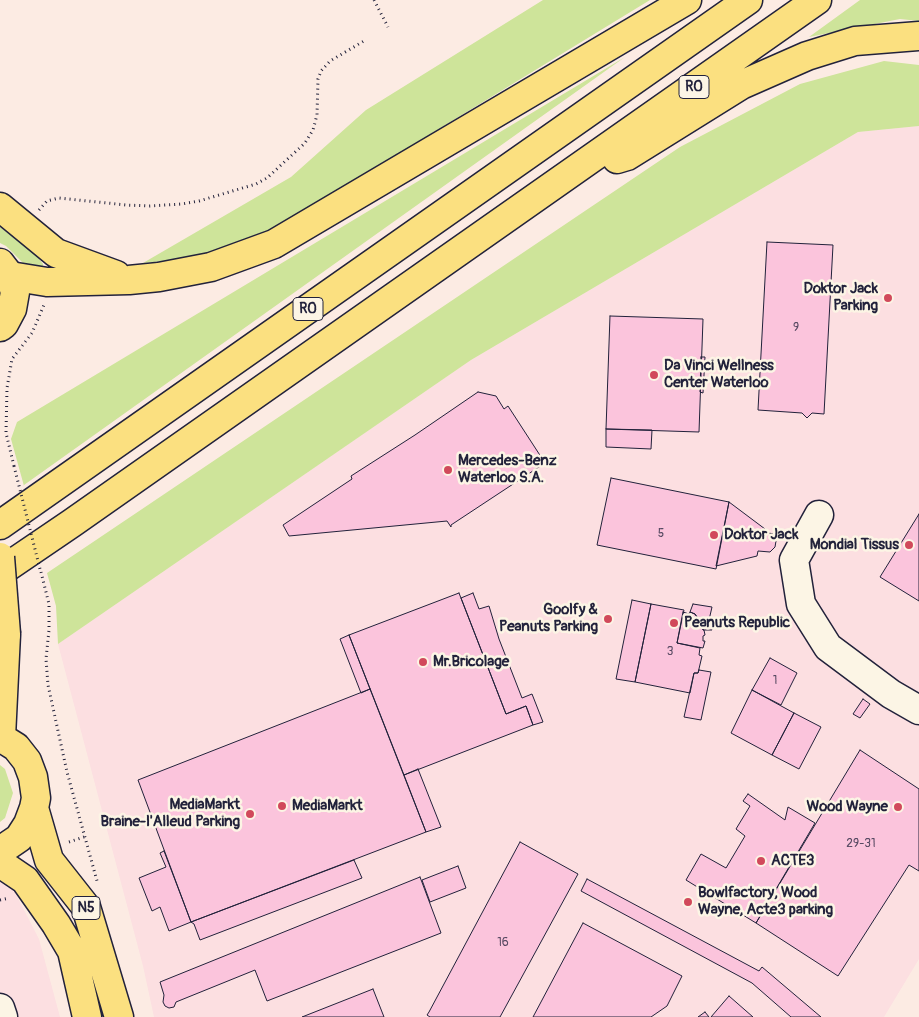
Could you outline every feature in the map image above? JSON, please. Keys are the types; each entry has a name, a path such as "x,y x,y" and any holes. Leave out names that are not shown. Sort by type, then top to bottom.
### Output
{"main road":[{"path":"5,270 47,282 159,278 211,268 274,244 687,0"},
{"name":"R0","path":"0,525 748,0"},
{"name":"R0","path":"0,572 817,0"},
{"path":"572,173 628,156 741,85 807,56 855,41 919,36"},
{"path":"0,207 56,253 129,280"},
{"path":"1,330 12,309 15,292 5,270"},
{"name":"N5","path":"0,558 6,634 1,737 16,747 27,761 34,777 35,788 34,808 28,824 18,838 0,851"},
{"name":"N5","path":"34,808 49,860 86,907 119,1017"},
{"name":"N5","path":"0,863 25,880 56,924 72,951 87,1017"}],"street":[{"path":"819,515 794,560 801,604 828,647 891,694 919,710"},
{"path":"0,1008 3,1017"}],"path":[{"path":"374,0 388,27"},
{"path":"25,228 47,201 59,198 126,205 169,205 199,201 256,184 267,178 305,143 313,130 317,115 318,79 321,71 330,61 364,41"},
{"path":"47,282 44,305 32,333 12,359 7,388 6,433 49,604 46,659 48,685 67,772 98,884"}],"shaded area":[{"path":"919,126 919,959 884,1017 154,1017 143,966 58,644 471,360 858,132"},
{"path":"0,878 9,881 39,939 60,1017 0,1017"}],"green space":[{"path":"543,0 650,0 257,240 197,258 143,263 291,177 366,110"},
{"path":"860,0 919,0 919,21 900,19 809,37"},
{"path":"625,57 24,486 11,439 17,422"},
{"path":"884,61 919,65 919,126 858,132 471,360 58,644 56,606 47,573 680,147 800,84"},
{"path":"0,227 36,255 43,264 43,271 23,263 6,246 0,243"},
{"path":"0,765 5,769 13,793 5,818 0,822"}],"building":[{"path":"767,242 833,245 824,414 812,413 807,418 802,413 758,410"},
{"name":"Da Vinci Wellness Center Waterloo","path":"610,316 703,319 699,432 606,429"},
{"path":"701,357 705,357 703,393 700,392"},
{"name":"Mercedes-Benz Waterloo S.A.","path":"478,392 496,396 504,409 508,406 545,463 451,525 451,527 447,521 289,536 283,525 352,479 351,476"},
{"path":"606,429 652,430 651,449 606,447"},
{"path":"611,478 729,502 716,569 597,545"},
{"path":"729,502 765,529 765,532 773,534 776,541 775,547 770,552 758,551 757,556 716,566"},
{"name":"Mondial Tissus","path":"919,514 919,601 880,577"},
{"name":"Mr.Bricolage","path":"459,593 506,714 526,706 533,725 404,775 349,635"},
{"path":"473,593 479,609 489,606 499,639 522,698 532,694 543,722 533,725 526,706 506,714 461,598"},
{"path":"632,600 651,604 635,682 616,679"},
{"path":"651,604 684,610 677,643 700,648 699,655 702,656 698,673 694,673 690,693 635,682"},
{"path":"693,604 712,607 709,620 712,630 703,630 699,618 690,612"},
{"path":"683,612 695,614 702,624 705,635 703,636 703,641 705,641 703,648 677,643"},
{"path":"349,635 370,689 361,693 340,639"},
{"path":"770,658 797,673 781,705 752,690"},
{"path":"699,670 711,672 701,720 684,717 694,673 698,673"},
{"name":"MediaMarkt Braine-l'Alleud Parking","path":"370,689 426,832 191,922 138,780"},
{"path":"752,690 794,713 772,755 731,733"},
{"path":"863,699 870,704 860,718 853,714"},
{"path":"794,713 821,727 799,769 772,755"},
{"path":"860,750 919,789 919,871 909,865 838,976 756,923"},
{"path":"418,769 441,827 426,832 404,775"},
{"name":"ACTE3","path":"748,794 785,820 788,807 815,823 756,923 686,880 701,854 726,868 745,836 736,829 750,806 743,801"},
{"path":"520,842 578,874 500,1017 430,1017 427,1015"},
{"path":"164,851 191,922 169,931 160,907 152,911 139,878 166,867 160,853"},
{"path":"354,860 362,878 200,940 194,924 191,922"},
{"path":"458,866 466,888 430,902 422,880"},
{"path":"420,877 441,933 267,1001 255,970 176,1002 174,1007 169,1008 163,1002 164,995 160,982"},
{"path":"587,879 759,971 762,967 821,1017 791,1017 752,983 581,891"},
{"path":"583,923 682,976 667,1006 651,1017 533,1017"},
{"path":"373,989 384,1017 302,1017"},
{"path":"729,996 753,1017 711,1017"},
{"path":"705,1012 709,1017 698,1017"}],"place":[{"name":"Doktor Jack Parking","path":"888,298"},
{"name":"Da Vinci Wellness Center Waterloo","path":"654,375"},
{"name":"Mercedes-Benz Waterloo S.A.","path":"448,470"},
{"name":"Doktor Jack","path":"714,535"},
{"name":"Mondial Tissus","path":"909,545"},
{"name":"Goolfy & Peanuts Parking","path":"608,619"},
{"name":"Peanuts Republic","path":"674,623"},
{"name":"Mr.Bricolage","path":"423,662"},
{"name":"MediaMarkt","path":"282,806"},
{"name":"Wood Wayne","path":"898,807"},
{"name":"MediaMarkt Braine-l'Alleud Parking","path":"250,814"},
{"name":"ACTE3","path":"761,861"},
{"name":"Bowlfactory, Wood Wayne, Acte3 parking","path":"688,902"}]}
